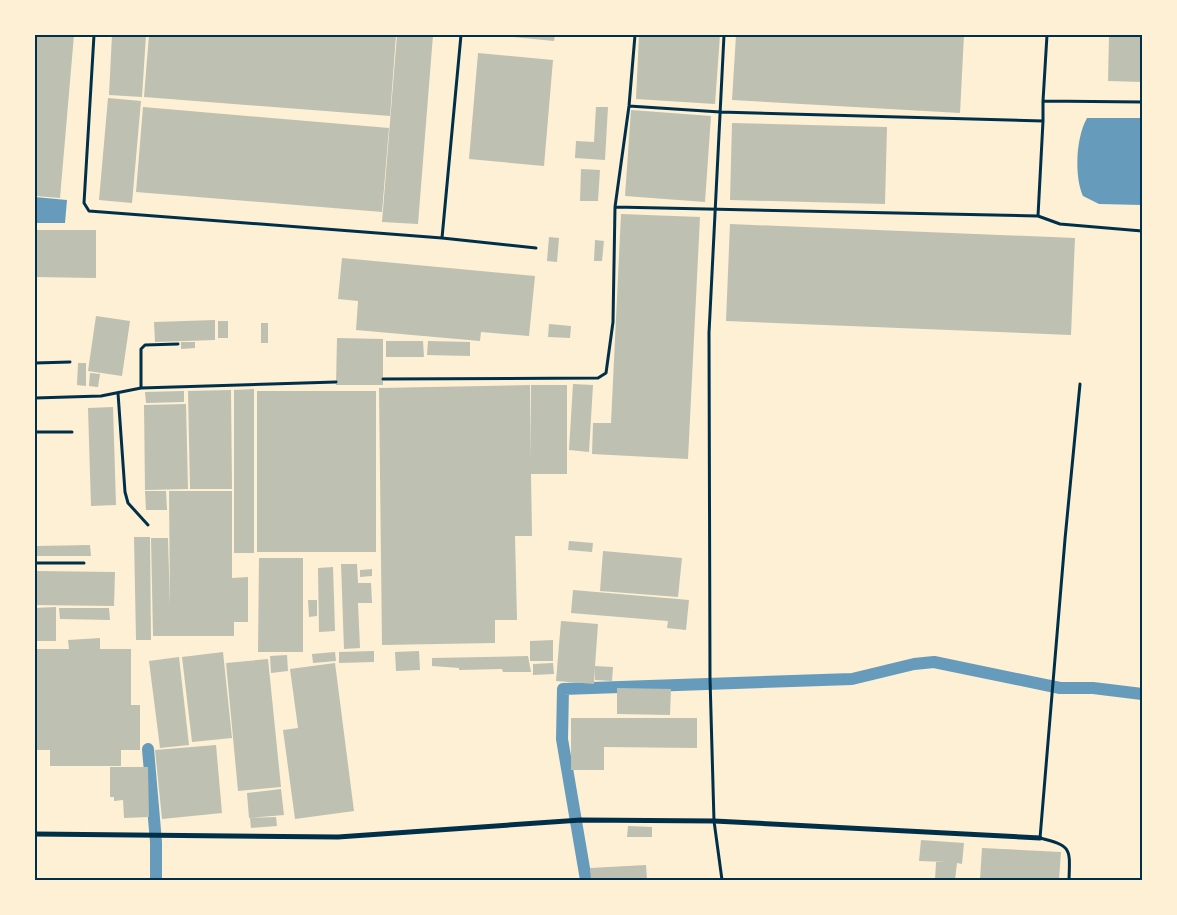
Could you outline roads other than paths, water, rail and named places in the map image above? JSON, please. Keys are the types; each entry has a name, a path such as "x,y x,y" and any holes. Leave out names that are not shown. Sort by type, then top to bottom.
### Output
{"street":[{"path":"35,834 338,837 581,820 714,821 1040,838"}],"lane":[{"path":"94,35 84,203 89,211 442,238 536,248"},
{"path":"442,238 461,35"},
{"path":"383,380 602,376 606,373 613,322 615,207 629,106 635,35"},
{"path":"722,880 714,821 710,687 709,333 724,35"},
{"path":"1038,216 1047,35"},
{"path":"1043,101 1142,102"},
{"path":"629,106 720,112 1043,121"},
{"path":"615,207 1038,216 1060,224 1142,231"},
{"path":"141,388 141,349 145,345 178,344"},
{"path":"35,363 70,362"},
{"path":"35,398 101,396 141,388 336,382"},
{"path":"1069,880 1069,852 1064,845 1040,838 1064,539 1080,384"},
{"path":"118,393 125,492 128,504 148,525"},
{"path":"35,432 72,432"},
{"path":"35,563 84,563"}],"water":[{"path":"1087,118 1142,118 1142,205 1099,204 1083,196 1077,168 1080,135"},
{"path":"35,197 67,200 65,223 35,223"}],"waterway":[{"path":"586,880 562,739 563,689 852,679 914,664 934,662 1060,688 1093,688 1142,694"},
{"path":"148,749 156,842 156,880"}]}
